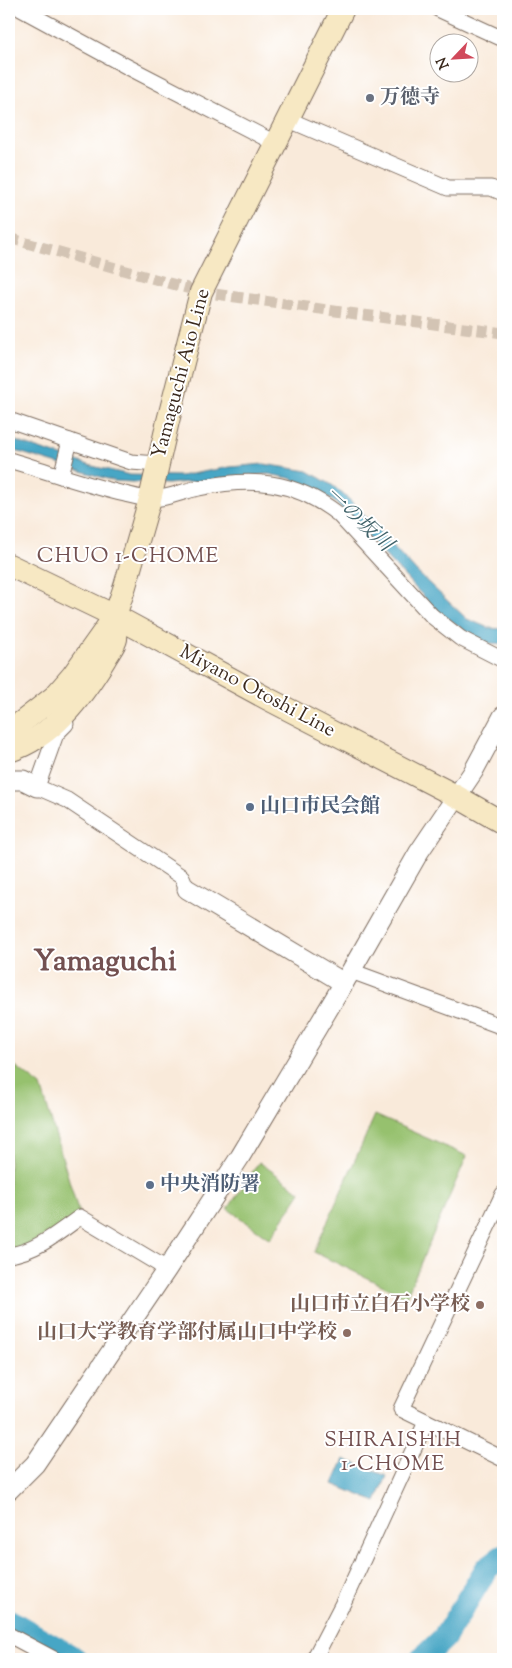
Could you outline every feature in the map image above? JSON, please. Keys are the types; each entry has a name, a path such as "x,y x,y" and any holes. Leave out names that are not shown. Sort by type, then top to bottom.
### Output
{"main road":[{"name":"Yamaguchi Aio Line","path":"115,616 150,499 202,292 343,9"},
{"name":"Miyano Otoshi Line","path":"9,565 115,616 456,796 503,823"},
{"path":"9,751 56,724 70,710 98,672 116,640 115,616"},
{"path":"9,729 22,722 54,697 73,675 115,616"}],"street":[{"path":"21,9 275,143"},
{"path":"438,9 503,39"},
{"path":"287,119 448,188 491,188 503,193"},
{"path":"9,420 69,446 131,462 158,464"},
{"path":"62,472 69,446"},
{"path":"9,460 62,472 111,491 150,499 168,498 197,488 228,483 264,482 297,490 321,501 338,514 432,616 460,638 503,660"},
{"path":"36,787 56,734 77,714 81,694"},
{"path":"9,1490 35,1464 240,1157 419,852 473,772 503,716"},
{"path":"9,780 23,780 67,800 182,877 187,889 347,977 503,1028"},
{"path":"503,1194 401,1409 503,1459"},
{"path":"9,1255 42,1244 80,1216 167,1269"},
{"path":"314,1659 344,1601 426,1422"},
{"path":"9,1635 54,1659"}],"green space":[{"path":"9,1061 41,1086 80,1217 9,1255"},
{"path":"375,1115 467,1156 406,1297 314,1252"},
{"path":"259,1162 301,1192 270,1239 228,1209"}],"water":[{"name":"一の坂川","path":"9,439 92,466 130,475 180,476 230,467 264,464 308,471 332,485 352,502 417,572 467,619 489,628 503,629 503,644 488,643 476,638 437,611 335,502 309,486 289,478 268,474 168,484 114,481 9,449"},
{"path":"344,1459 387,1476 376,1502 333,1484"}],"waterway":[{"path":"422,1659 444,1638 487,1568 503,1556"},
{"path":"9,1621 75,1659"}],"tunnel":[{"path":"9,238 201,292 503,333"}],"place":[{"name":"万徳寺","path":"370,98"},
{"name":"山口市民会館","path":"250,807"},
{"name":"中央消防署","path":"150,1185"},
{"name":"山口市立白石小学校","path":"480,1305"},
{"name":"山口大学教育学部付属山口中学校","path":"347,1333"}],"district":[{"name":"CHUO 1-CHOME","path":"128,557"},
{"name":"Yamaguchi","path":"105,962"},
{"name":"SHIRAISHIH 1-CHOME","path":"393,1453"}]}
